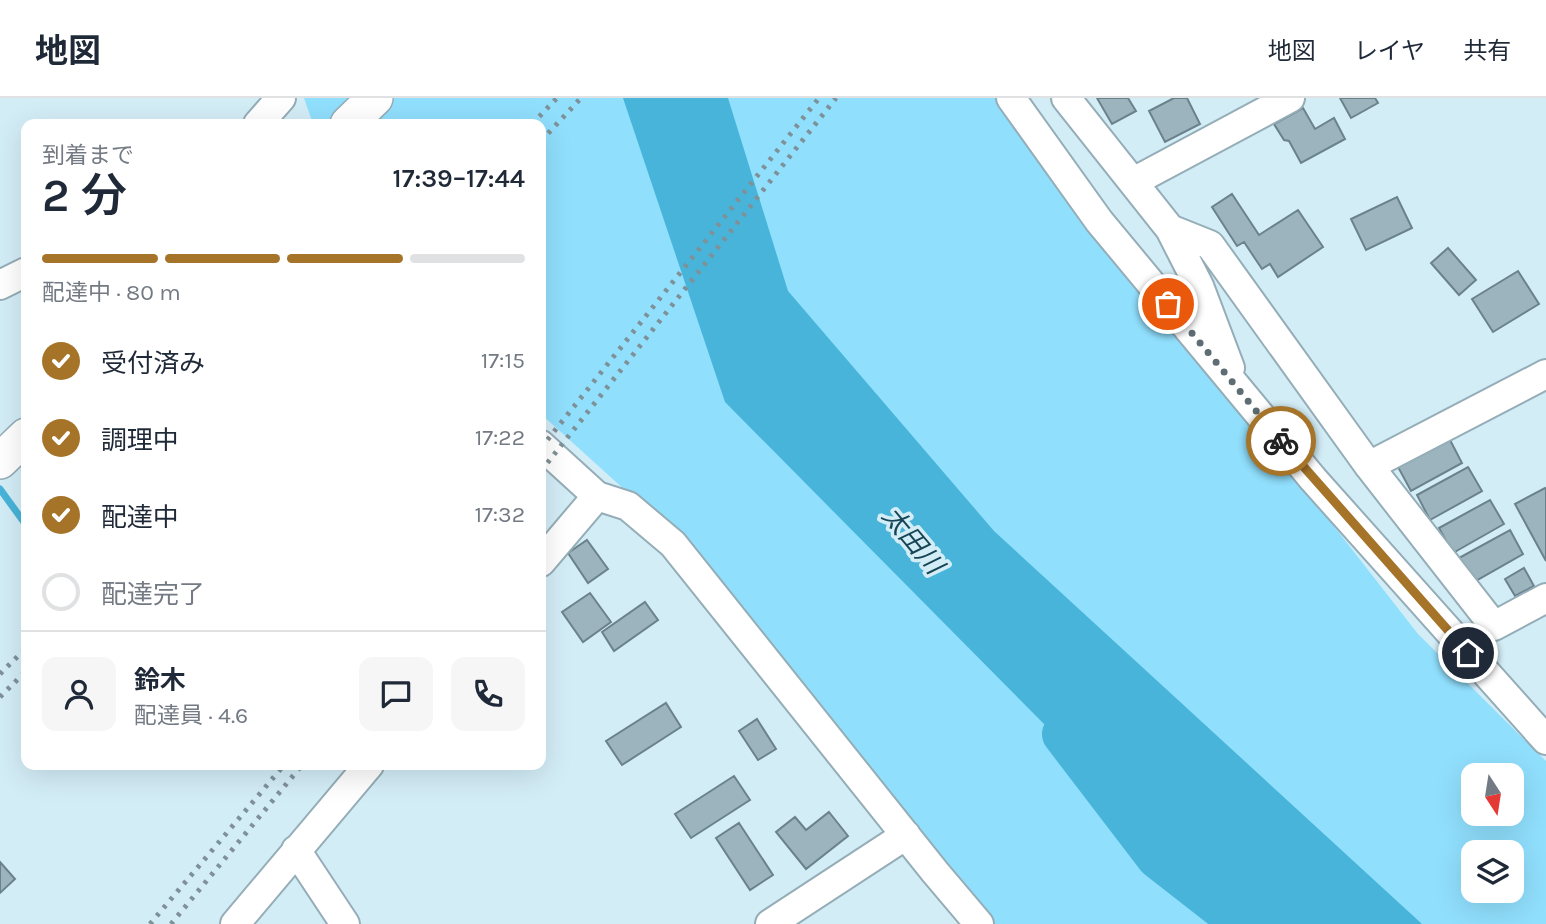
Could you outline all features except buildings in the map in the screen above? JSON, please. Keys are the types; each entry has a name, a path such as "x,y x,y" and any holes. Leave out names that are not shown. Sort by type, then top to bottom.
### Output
{"street":[{"path":"262,119 281,98"},
{"path":"1011,98 1099,221 1236,387 1313,479 1546,740"},
{"path":"1066,98 1170,229 1199,286 1236,387"},
{"path":"1133,182 1290,98"},
{"path":"1170,229 1210,245 1369,466 1494,626 1546,598"},
{"path":"0,285 21,274"},
{"path":"1369,466 1546,374"},
{"path":"0,461 21,441"},
{"path":"546,450 597,496 628,506 673,544 979,924"},
{"path":"546,556 597,496"},
{"path":"235,924 365,770"},
{"path":"770,924 905,835"},
{"path":"296,850 345,924"}],"shaded area":[{"path":"304,98 1000,98 1418,634 1546,761 1546,924 980,924 702,560 546,419 546,119 311,119"}],"water":[{"path":"623,98 728,98 788,291 994,531 1422,924 1242,924 725,402"}],"waterway":[{"path":"0,489 21,518"},
{"name":"太田川","path":"1064,734 1158,857 1244,924"}],"railway":[{"path":"537,119 557,98"},
{"path":"546,136 581,98"},
{"path":"546,442 819,98"},
{"path":"546,465 836,98"},
{"path":"0,674 21,653"},
{"path":"0,697 21,676"},
{"path":"150,924 280,770"},
{"path":"171,924 298,770"}],"way so far":[{"path":"1168,304 1281,441"}],"route":[{"path":"1281,441 1468,653"}]}
